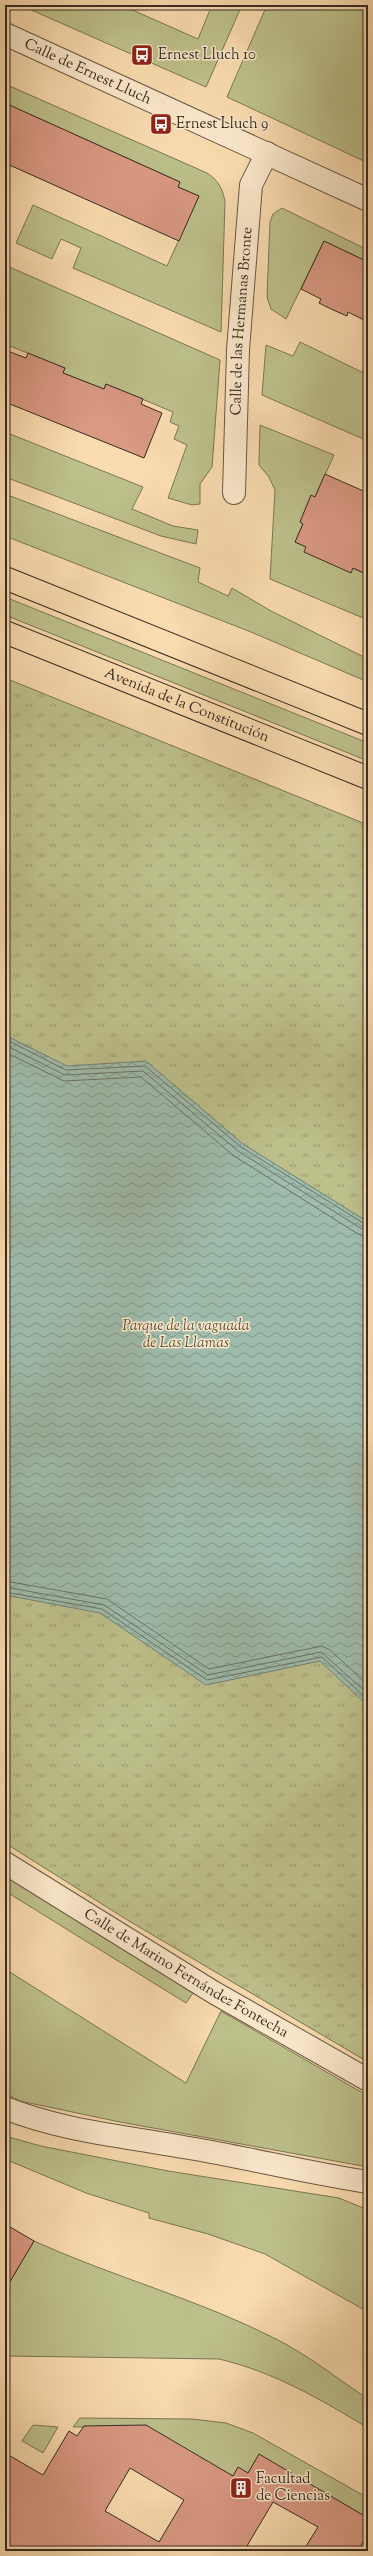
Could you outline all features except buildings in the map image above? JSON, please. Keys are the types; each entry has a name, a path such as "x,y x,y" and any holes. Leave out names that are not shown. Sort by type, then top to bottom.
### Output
{"main road":[{"path":"5,578 368,724"},
{"name":"Avenida de la Constitución","path":"5,632 368,778"}],"street":[{"name":"Calle de Ernest Lluch","path":"5,34 368,200"},
{"name":"Calle de las Hermanas Bronte","path":"234,493 238,350 251,185 267,153"},
{"name":"Calle de Marino Fernández Fontecha","path":"5,1863 200,1984 368,2080"},
{"path":"5,2108 25,2116 104,2136 188,2148 368,2182"}],"green space":[{"path":"31,5 121,5 198,39 212,5 242,5 206,87 29,9"},
{"path":"267,5 368,5 368,163 227,97"},
{"path":"5,84 207,173 217,182 223,193 225,202 221,332 73,268 81,248 61,239 52,259 16,243 33,205 167,266 199,196 178,187 180,182 27,113 5,109"},
{"path":"282,208 368,250 368,262 324,241 286,319 271,309 267,297 270,222 273,214"},
{"path":"5,265 220,360 212,467 200,484 200,504 192,505 168,498 187,445 174,439 179,426 170,422 173,412 106,384 104,389 63,373 65,368 5,344"},
{"path":"300,342 368,375 368,441 262,395 266,345 293,356"},
{"path":"260,425 334,455 315,497 311,496 300,522 303,524 295,542 368,575 368,620 270,579 275,490 269,477 259,465"},
{"path":"5,432 143,487 132,509 173,526 198,530 196,544 161,536 5,477"},
{"path":"5,494 200,568 198,582 228,596 232,588 271,611 368,659 368,682 251,632 5,536"},
{"path":"5,597 368,743 368,761 5,615"},
{"name":"Parque de la vaguada de Las Llamas","path":"5,678 368,825 368,2062 129,1921 5,1843"},
{"path":"5,1876 193,1993 186,2003 5,1891"},
{"path":"5,1969 186,2083 221,2011 368,2096 368,2167 120,2122 20,2101 5,2093"},
{"path":"5,2136 41,2146 168,2171 339,2198 368,2210 368,2312 265,2254 208,2234 149,2218 149,2213 86,2193 5,2159"},
{"path":"34,2241 94,2266 216,2312 288,2345 368,2399 368,2428 314,2397 278,2379 259,2371 219,2359 5,2356 5,2290"},
{"path":"80,2418 192,2419 226,2423 253,2433 368,2498 368,2518 259,2455 248,2473 238,2468 233,2476 146,2427 73,2427"},
{"path":"33,2425 58,2427 43,2453 22,2441"}],"water":[{"path":"5,1035 67,1066 146,1061 243,1144 368,1222 368,1706 320,1661 206,1685 100,1613 5,1595"}],"place":[{"name":"Ernest Lluch 10","path":"142,55"},
{"name":"Ernest Lluch 9","path":"161,124"},
{"name":"Facultad de Ciencias","path":"241,2488"}]}
